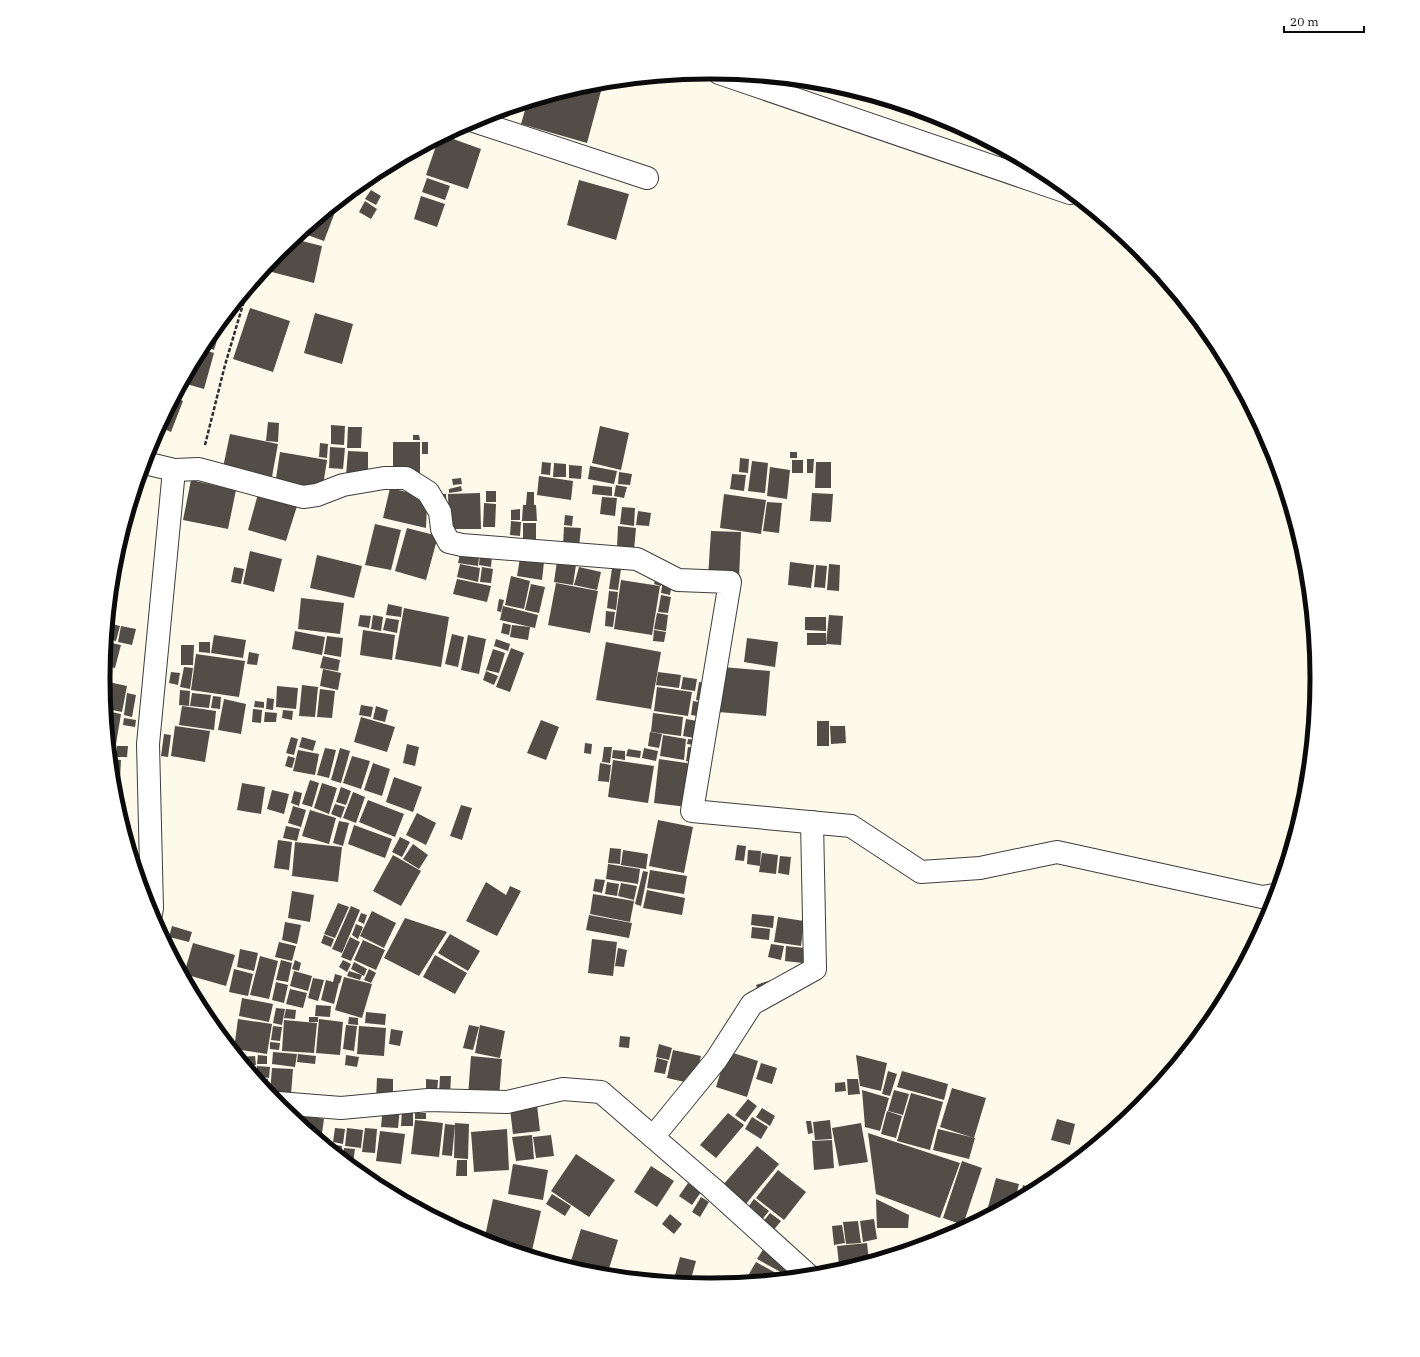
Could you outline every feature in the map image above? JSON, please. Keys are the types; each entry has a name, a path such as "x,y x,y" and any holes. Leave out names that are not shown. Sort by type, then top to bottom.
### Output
{"street":[{"path":"740,80 1048,184"},
{"path":"485,124 647,178"},
{"path":"150,464 174,470 199,470 303,497 317,495 343,484 384,478 406,478 428,492 440,512 442,529 449,542 462,545 637,559 678,580 730,582 692,811 851,826 921,872 980,868 1057,852 1262,897 1269,896"},
{"path":"152,897 148,744 174,470"},
{"path":"653,1137 716,1060 752,1004 815,969 812,822"},
{"path":"288,1104 341,1108 428,1100 507,1102 563,1089 601,1092 712,1188 803,1270"}],"path":[{"path":"199,470 224,365 244,302"}],"building":[{"path":"598,90 601,91 587,143 521,124 525,108 555,99"},
{"path":"451,138 481,149 468,189 426,175 436,146 445,141"},
{"path":"427,178 450,186 445,200 422,192"},
{"path":"579,180 629,194 616,240 567,225"},
{"path":"371,190 381,196 376,205 365,199"},
{"path":"421,196 445,204 437,227 414,219"},
{"path":"365,201 377,209 371,219 359,212"},
{"path":"334,212 335,212 324,241 307,235"},
{"path":"301,241 322,246 314,283 270,272"},
{"path":"250,308 290,321 273,372 233,359"},
{"path":"315,313 353,324 342,364 304,353"},
{"path":"218,336 214,350 210,348"},
{"path":"208,351 214,353 204,389 188,384"},
{"path":"180,400 183,401 171,432 165,429"},
{"path":"268,422 279,423 278,442 266,441"},
{"path":"331,425 345,426 344,445 331,444"},
{"path":"600,426 629,433 621,470 592,463"},
{"path":"348,427 362,427 361,448 347,448"},
{"path":"230,434 278,444 271,482 222,472"},
{"path":"413,435 419,435 420,440 413,440"},
{"path":"393,442 420,442 420,475 393,475"},
{"path":"422,442 428,442 428,454 422,454"},
{"path":"320,443 328,444 327,458 319,457"},
{"path":"330,447 345,448 343,469 329,468"},
{"path":"348,451 368,452 368,476 346,475"},
{"path":"280,452 327,460 322,492 275,485"},
{"path":"790,452 797,452 797,458 790,458"},
{"path":"740,458 749,459 748,473 739,472"},
{"path":"807,459 814,459 813,473 807,473"},
{"path":"792,460 803,460 803,473 792,473"},
{"path":"752,461 768,463 765,493 748,491"},
{"path":"542,462 551,463 550,475 541,474"},
{"path":"816,462 831,462 831,488 815,488"},
{"path":"554,463 566,464 566,477 553,477"},
{"path":"569,465 582,466 581,479 569,478"},
{"path":"590,466 617,471 614,484 588,479"},
{"path":"770,467 790,470 787,499 767,496"},
{"path":"619,472 632,474 630,485 618,484"},
{"path":"732,474 746,475 744,491 730,489"},
{"path":"539,476 573,481 571,500 537,495"},
{"path":"461,478 462,484 453,485 452,479"},
{"path":"191,480 236,490 228,529 183,520"},
{"path":"593,485 612,487 612,496 592,494"},
{"path":"616,485 627,487 624,498 614,496"},
{"path":"461,486 462,491 449,493 449,489"},
{"path":"390,488 411,493 427,506 426,528 383,518"},
{"path":"486,491 496,491 496,502 486,502"},
{"path":"527,492 534,492 534,505 526,505"},
{"path":"480,493 481,529 449,529 448,494"},
{"path":"812,493 833,494 831,522 810,521"},
{"path":"258,494 297,506 286,541 248,530"},
{"path":"440,494 446,494 447,510"},
{"path":"724,494 766,500 761,534 720,528"},
{"path":"602,497 617,498 615,516 600,514"},
{"path":"767,502 782,503 779,533 763,531"},
{"path":"484,503 496,504 495,527 483,527"},
{"path":"523,505 536,505 537,521 522,521"},
{"path":"622,507 635,508 634,526 620,524"},
{"path":"520,509 520,520 511,520 511,510"},
{"path":"638,511 651,513 649,526 636,525"},
{"path":"565,515 573,516 572,526 564,525"},
{"path":"511,521 521,522 520,536 510,535"},
{"path":"523,523 536,523 536,544 523,543"},
{"path":"375,524 401,530 391,570 365,565"},
{"path":"618,526 636,528 634,550 617,548"},
{"path":"564,527 581,528 579,547 563,546"},
{"path":"407,528 438,536 426,580 395,571"},
{"path":"711,531 741,532 739,579 708,577"},
{"path":"250,551 282,559 274,592 243,584"},
{"path":"460,554 479,557 478,566 458,563"},
{"path":"480,554 492,556 491,567 479,565"},
{"path":"317,555 362,566 354,598 310,588"},
{"path":"520,558 544,562 542,580 517,576"},
{"path":"557,561 576,565 573,585 554,582"},
{"path":"790,562 814,565 811,588 788,585"},
{"path":"460,564 480,568 478,582 457,577"},
{"path":"829,564 840,565 839,591 827,590"},
{"path":"816,565 827,566 825,588 814,587"},
{"path":"234,567 244,569 241,584 231,582"},
{"path":"482,567 493,569 491,583 480,582"},
{"path":"579,567 601,572 597,590 574,585"},
{"path":"612,568 621,569 618,590 609,589"},
{"path":"511,576 530,581 524,609 505,605"},
{"path":"656,577 662,579 661,586 654,584"},
{"path":"457,579 491,586 487,602 453,594"},
{"path":"621,580 660,586 652,635 614,629"},
{"path":"662,582 672,583 670,595 661,593"},
{"path":"556,583 598,591 590,633 548,625"},
{"path":"531,584 545,587 539,613 525,610"},
{"path":"609,591 618,592 616,610 607,608"},
{"path":"661,595 671,597 668,613 658,612"},
{"path":"301,598 344,603 340,634 298,629"},
{"path":"499,599 504,600 501,612 497,611"},
{"path":"388,604 402,607 401,617 386,615"},
{"path":"503,606 538,615 535,628 500,620"},
{"path":"404,608 449,617 441,667 395,659"},
{"path":"606,611 615,612 613,627 605,626"},
{"path":"657,613 668,615 666,631 654,629"},
{"path":"360,615 371,616 369,628 358,626"},
{"path":"373,615 383,617 381,631 371,629"},
{"path":"829,615 843,616 841,645 826,644"},
{"path":"805,617 826,617 826,631 805,630"},
{"path":"386,618 399,620 397,633 383,630"},
{"path":"503,623 511,625 509,635 501,633"},
{"path":"114,624 120,626 116,641 112,640"},
{"path":"512,625 530,627 528,640 510,637"},
{"path":"121,626 136,629 132,645 118,642"},
{"path":"363,630 395,635 392,660 360,655"},
{"path":"654,630 666,632 664,642 653,641"},
{"path":"295,631 325,637 322,655 292,649"},
{"path":"807,633 826,633 826,645 807,645"},
{"path":"452,634 464,637 458,667 445,664"},
{"path":"214,635 246,640 243,658 211,653"},
{"path":"468,635 486,639 479,674 461,670"},
{"path":"327,636 343,638 341,657 324,654"},
{"path":"747,638 778,642 775,667 744,662"},
{"path":"496,639 510,644 508,651 494,646"},
{"path":"199,642 210,642 210,653 199,652"},
{"path":"606,642 661,652 651,709 596,700"},
{"path":"112,643 121,645 115,668 111,667"},
{"path":"181,645 194,645 193,665 181,665"},
{"path":"511,648 524,653 510,692 496,687"},
{"path":"493,649 505,653 499,673 486,670"},
{"path":"249,652 259,654 257,665 247,664"},
{"path":"196,654 245,661 239,697 191,690"},
{"path":"323,656 340,660 338,671 320,668"},
{"path":"184,667 193,668 190,689 180,687"},
{"path":"722,667 770,671 766,716 718,712"},
{"path":"323,669 341,673 338,690 320,686"},
{"path":"486,671 498,676 494,685 483,680"},
{"path":"171,672 180,673 178,685 169,683"},
{"path":"658,672 681,675 679,688 656,685"},
{"path":"683,677 697,679 695,691 681,689"},
{"path":"110,682 127,686 122,712 112,710"},
{"path":"699,682 707,683 704,701 696,700"},
{"path":"302,685 318,687 315,717 299,716"},
{"path":"277,686 298,688 296,709 276,707"},
{"path":"657,687 692,692 688,716 654,711"},
{"path":"320,689 335,691 332,718 317,717"},
{"path":"180,690 190,691 189,706 179,705"},
{"path":"127,693 136,695 132,717 124,715"},
{"path":"192,693 211,695 209,708 190,706"},
{"path":"213,696 221,697 220,709 211,708"},
{"path":"267,698 274,699 273,710 266,709"},
{"path":"224,699 246,704 241,734 218,730"},
{"path":"255,701 264,702 264,708 254,707"},
{"path":"693,701 706,703 704,717 691,715"},
{"path":"361,705 373,707 371,717 359,715"},
{"path":"182,706 216,711 214,730 179,725"},
{"path":"376,706 388,710 385,722 373,719"},
{"path":"253,709 262,710 261,723 252,722"},
{"path":"283,710 293,711 292,720 282,718"},
{"path":"112,712 121,714 116,744 115,744"},
{"path":"265,712 277,713 276,722 264,722"},
{"path":"653,713 683,717 681,736 651,732"},
{"path":"361,717 395,727 387,752 354,742"},
{"path":"124,718 136,720 135,727 123,725"},
{"path":"686,719 703,722 700,739 683,736"},
{"path":"541,720 559,727 546,760 527,753"},
{"path":"817,721 829,721 829,746 817,746"},
{"path":"175,726 210,731 205,762 171,756"},
{"path":"830,726 845,726 846,743 831,744"},
{"path":"650,732 662,734 659,748 648,746"},
{"path":"164,734 171,735 168,757 161,756"},
{"path":"663,735 686,739 684,760 660,756"},
{"path":"291,737 298,739 294,755 286,753"},
{"path":"302,737 316,741 313,751 299,747"},
{"path":"688,739 701,740 701,746 687,744"},
{"path":"585,743 592,744 591,754 584,753"},
{"path":"407,744 419,747 415,766 403,763"},
{"path":"117,746 128,746 127,757 117,757"},
{"path":"604,747 612,747 610,763 602,762"},
{"path":"688,747 698,748 695,763 686,761"},
{"path":"325,748 336,750 329,778 317,775"},
{"path":"340,748 350,751 341,783 331,780"},
{"path":"644,748 658,751 656,761 642,758"},
{"path":"628,749 641,751 640,758 626,756"},
{"path":"298,750 319,754 315,775 293,771"},
{"path":"613,750 625,751 625,760 612,758"},
{"path":"288,756 295,758 292,768 285,766"},
{"path":"352,756 370,761 361,789 343,783"},
{"path":"659,759 693,764 687,807 654,803"},
{"path":"116,760 121,760 119,779"},
{"path":"613,760 654,766 648,803 608,797"},
{"path":"373,763 390,769 382,796 364,790"},
{"path":"600,763 611,765 609,782 598,781"},
{"path":"394,777 422,787 413,812 386,802"},
{"path":"310,780 319,783 312,807 302,804"},
{"path":"242,783 265,787 261,814 237,810"},
{"path":"322,783 337,788 329,814 314,808"},
{"path":"341,787 351,791 346,805 336,802"},
{"path":"272,790 289,794 284,814 267,809"},
{"path":"294,791 302,793 299,806 291,803"},
{"path":"353,792 365,797 356,823 343,818"},
{"path":"368,800 404,814 395,837 359,822"},
{"path":"335,804 345,807 341,818 331,814"},
{"path":"461,805 472,808 462,840 450,836"},
{"path":"293,806 306,810 301,827 288,823"},
{"path":"310,810 336,818 329,844 302,836"},
{"path":"417,813 436,823 426,845 406,835"},
{"path":"658,820 693,827 684,873 649,866"},
{"path":"339,821 349,823 343,846 333,843"},
{"path":"354,825 392,839 385,858 348,844"},
{"path":"286,826 300,829 297,841 283,838"},
{"path":"400,837 410,842 402,857 392,852"},
{"path":"278,840 292,842 289,870 274,868"},
{"path":"295,842 342,847 338,882 292,876"},
{"path":"413,844 428,855 419,869 403,859"},
{"path":"737,845 746,846 744,861 735,860"},
{"path":"610,848 621,849 620,864 608,863"},
{"path":"623,850 648,854 646,869 621,865"},
{"path":"748,850 761,851 760,866 747,864"},
{"path":"762,853 778,855 776,874 759,872"},
{"path":"393,855 421,871 401,906 373,891"},
{"path":"780,856 791,857 789,875 778,873"},
{"path":"608,864 640,869 638,884 606,879"},
{"path":"650,870 687,876 684,894 647,888"},
{"path":"643,871 648,872 641,906 635,904"},
{"path":"595,879 605,880 602,893 593,891"},
{"path":"486,882 506,895 510,886 521,891 497,936 466,921"},
{"path":"607,882 619,884 617,896 605,894"},
{"path":"621,883 637,886 634,900 618,896"},
{"path":"647,890 685,898 682,915 643,908"},
{"path":"292,891 314,895 310,922 288,918"},
{"path":"593,894 634,901 630,922 590,914"},
{"path":"338,903 349,907 335,938 324,934"},
{"path":"351,906 360,910 342,953 332,949"},
{"path":"372,911 396,923 384,948 360,936"},
{"path":"361,913 367,915 364,924 358,921"},
{"path":"752,914 774,916 773,928 751,925"},
{"path":"589,915 632,923 629,938 586,930"},
{"path":"778,917 804,921 801,946 774,942"},
{"path":"405,918 447,932 419,976 384,958"},
{"path":"285,922 301,925 297,944 282,940"},
{"path":"356,924 363,927 358,939 352,935"},
{"path":"172,926 192,932 189,942 169,937"},
{"path":"752,927 770,929 769,940 751,938"},
{"path":"450,934 480,951 468,971 438,953"},
{"path":"324,935 334,939 331,947 321,943"},
{"path":"350,937 360,942 351,961 341,957"},
{"path":"592,939 617,942 613,976 588,973"},
{"path":"363,940 385,950 376,970 354,960"},
{"path":"279,942 296,946 292,961 275,957"},
{"path":"193,943 235,955 226,986 190,976 186,968"},
{"path":"771,944 784,946 781,960 768,957"},
{"path":"786,946 805,948 803,963 785,961"},
{"path":"618,948 627,950 624,967 615,966"},
{"path":"240,949 258,953 254,971 237,967"},
{"path":"435,955 467,973 455,994 423,977"},
{"path":"260,956 278,961 269,999 250,995"},
{"path":"281,960 292,963 288,982 276,980"},
{"path":"295,960 301,963 299,971 292,969"},
{"path":"343,960 351,964 347,972 339,967"},
{"path":"354,962 367,969 364,976 351,969"},
{"path":"234,969 253,974 248,996 229,992"},
{"path":"369,969 376,973 371,983 364,980"},
{"path":"294,971 312,976 308,991 290,986"},
{"path":"349,971 362,975 360,980 347,976"},
{"path":"335,974 342,976 334,1004 321,1000 326,980 333,982"},
{"path":"344,977 372,984 362,1018 335,1010"},
{"path":"313,978 324,980 318,1001 308,998"},
{"path":"771,980 774,989 759,994 756,985"},
{"path":"276,982 288,985 284,1003 272,1000"},
{"path":"290,989 307,993 303,1008 286,1004"},
{"path":"242,998 273,1004 269,1022 239,1016"},
{"path":"316,1005 331,1006 330,1017 315,1016"},
{"path":"276,1008 285,1009 282,1025 273,1023"},
{"path":"286,1009 296,1010 295,1019 284,1018"},
{"path":"366,1012 386,1014 385,1025 365,1023"},
{"path":"309,1017 318,1017 318,1022 309,1022"},
{"path":"349,1017 358,1018 358,1025 348,1024"},
{"path":"238,1019 272,1024 267,1054 240,1050 235,1044"},
{"path":"319,1019 343,1022 340,1055 316,1053"},
{"path":"284,1020 317,1023 314,1053 282,1051"},
{"path":"346,1025 357,1026 354,1051 343,1049"},
{"path":"469,1025 479,1027 473,1050 463,1048"},
{"path":"480,1025 505,1031 500,1058 475,1053"},
{"path":"273,1026 282,1027 280,1041 271,1040"},
{"path":"359,1026 386,1028 384,1056 357,1054"},
{"path":"391,1029 403,1031 400,1046 389,1044"},
{"path":"620,1036 630,1037 629,1048 619,1047"},
{"path":"270,1042 280,1043 279,1050 270,1049"},
{"path":"659,1044 672,1048 669,1060 656,1057"},
{"path":"673,1050 701,1056 694,1084 667,1078"},
{"path":"727,1051 758,1061 747,1097 716,1087"},
{"path":"273,1052 297,1054 295,1067 272,1064"},
{"path":"298,1054 316,1056 315,1064 297,1062"},
{"path":"258,1055 267,1056 267,1064 257,1064"},
{"path":"346,1055 359,1057 357,1067 345,1065"},
{"path":"856,1055 887,1063 881,1091 860,1086"},
{"path":"255,1056 256,1065 252,1065 245,1057"},
{"path":"471,1056 502,1059 499,1098 468,1096"},
{"path":"657,1058 668,1061 665,1074 654,1072"},
{"path":"761,1063 777,1068 772,1084 756,1079"},
{"path":"257,1066 270,1067 269,1078 262,1077 256,1070 257,1070"},
{"path":"272,1068 293,1069 291,1095 278,1094 271,1086"},
{"path":"888,1071 897,1074 890,1096 882,1094"},
{"path":"902,1071 948,1084 944,1100 897,1087"},
{"path":"440,1076 451,1076 450,1095 439,1094"},
{"path":"377,1078 393,1079 393,1099 376,1099"},
{"path":"426,1079 438,1080 437,1094 426,1094"},
{"path":"847,1079 858,1079 860,1094 848,1095"},
{"path":"845,1082 846,1091 835,1092 835,1083"},
{"path":"952,1088 986,1098 974,1138 940,1127"},
{"path":"862,1090 889,1098 880,1131 865,1127"},
{"path":"894,1090 909,1094 903,1115 888,1111"},
{"path":"911,1093 943,1102 930,1150 897,1141"},
{"path":"748,1099 757,1106 745,1122 735,1115"},
{"path":"537,1105 540,1131 513,1134 510,1109"},
{"path":"383,1106 400,1108 398,1128 381,1127"},
{"path":"762,1108 775,1116 770,1126 756,1117"},
{"path":"402,1109 413,1110 413,1126 401,1126"},
{"path":"887,1111 902,1116 896,1138 881,1134"},
{"path":"415,1113 426,1113 426,1119 415,1119"},
{"path":"728,1113 744,1125 716,1158 700,1145"},
{"path":"299,1114 324,1119 322,1135"},
{"path":"752,1117 768,1127 761,1139 745,1129"},
{"path":"1057,1119 1075,1124 1070,1145 1051,1140"},
{"path":"415,1120 443,1123 439,1157 411,1154"},
{"path":"830,1120 832,1139 815,1140 813,1122"},
{"path":"806,1121 811,1121 813,1133 808,1134"},
{"path":"455,1123 469,1124 468,1159 454,1158"},
{"path":"861,1123 868,1162 839,1166 832,1128"},
{"path":"445,1124 455,1125 452,1156 442,1155"},
{"path":"335,1128 345,1129 343,1144 333,1142"},
{"path":"347,1128 363,1130 361,1148 345,1146"},
{"path":"365,1128 377,1129 375,1153 362,1152"},
{"path":"507,1129 509,1170 474,1172 471,1132"},
{"path":"938,1129 975,1138 969,1159 933,1150"},
{"path":"380,1131 405,1134 401,1164 376,1161"},
{"path":"868,1133 960,1163 940,1218 876,1194"},
{"path":"532,1135 534,1159 516,1161 512,1137"},
{"path":"551,1135 554,1156 536,1158 533,1137"},
{"path":"832,1140 834,1168 814,1170 812,1141"},
{"path":"334,1145 342,1146 341,1151"},
{"path":"757,1146 779,1164 745,1205 722,1186"},
{"path":"344,1148 355,1149 353,1160 345,1154 344,1153"},
{"path":"576,1154 615,1180 589,1217 551,1191"},
{"path":"457,1160 467,1160 467,1176 456,1176"},
{"path":"962,1161 982,1168 964,1221 958,1223 943,1218"},
{"path":"513,1164 548,1170 543,1200 508,1194"},
{"path":"651,1166 674,1181 657,1207 634,1192"},
{"path":"778,1170 806,1192 784,1220 756,1198"},
{"path":"996,1178 1019,1184 1017,1194 991,1208 988,1207"},
{"path":"688,1183 701,1192 692,1205 679,1196"},
{"path":"1023,1185 1028,1187 1022,1191"},
{"path":"552,1194 571,1206 565,1216 546,1204"},
{"path":"701,1197 709,1202 700,1217 692,1212"},
{"path":"493,1199 541,1211 532,1251 486,1234"},
{"path":"754,1199 769,1211 760,1222 746,1210"},
{"path":"876,1199 909,1215 908,1228 877,1228"},
{"path":"770,1213 781,1221 772,1232 762,1223"},
{"path":"670,1214 682,1224 674,1234 662,1224"},
{"path":"874,1219 877,1239 863,1242 860,1221"},
{"path":"858,1221 861,1243 846,1244 843,1222"},
{"path":"842,1225 845,1243 834,1245 832,1226"},
{"path":"581,1229 618,1240 609,1269 571,1261"},
{"path":"867,1243 869,1257 839,1264 837,1246"},
{"path":"764,1248 792,1264 787,1273 783,1273 757,1259"},
{"path":"680,1257 696,1261 691,1278 675,1277"},
{"path":"756,1262 776,1273 775,1274 747,1277"}]}
